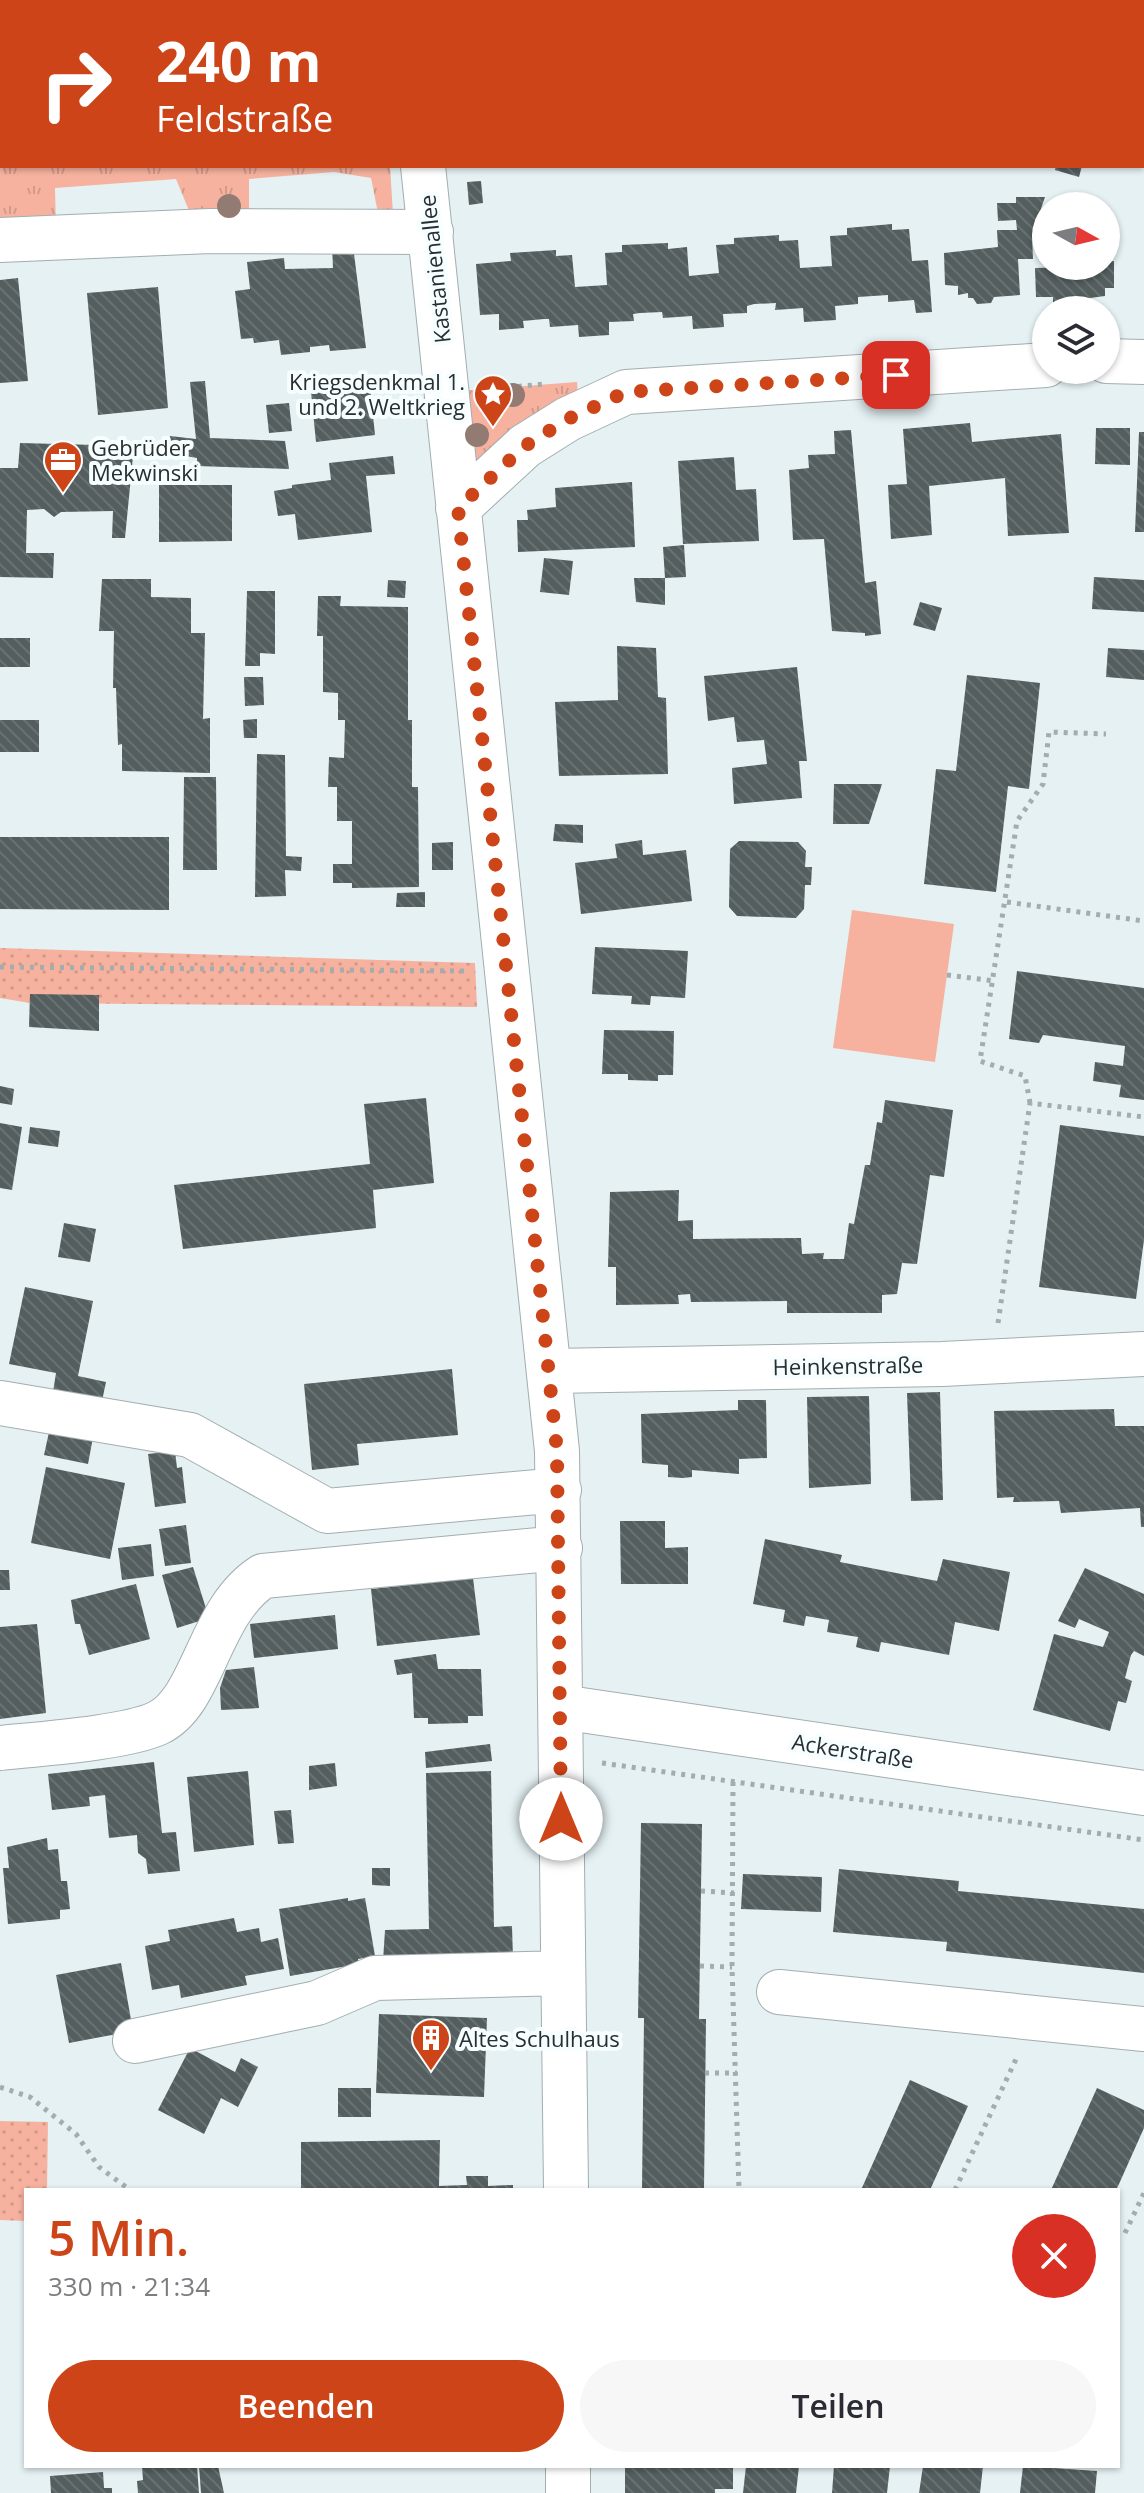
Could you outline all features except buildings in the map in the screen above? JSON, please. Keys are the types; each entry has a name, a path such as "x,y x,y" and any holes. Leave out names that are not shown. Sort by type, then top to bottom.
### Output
{"main road":[{"name":"Kastanienallee","path":"423,168 551,1371 559,1490 566,2188"},
{"path":"0,240 210,231 431,232"},
{"path":"1120,361 1144,362"},
{"path":"458,508 525,446 568,419 626,392 1032,366"},
{"name":"Heinkenstraße","path":"551,1371 942,1364 993,1359 1144,1354"},
{"path":"0,1403 190,1435 327,1511 559,1490"},
{"path":"3,1756 159,1723 180,1706 232,1603 245,1588 263,1576 560,1548"},
{"name":"Ackerstraße","path":"561,1707 1144,1793"},
{"path":"135,2041 317,2003 375,1978 562,1973"},
{"path":"779,1992 1144,2029"},
{"path":"568,2468 568,2493"}],"path":[{"path":"993,1359 1030,1103 1025,1076 980,1061 1007,902 1017,821 1043,784 1049,732 1106,734"},
{"path":"1007,902 1144,921"},
{"path":"0,967 507,971"},
{"path":"947,975 994,981"},
{"path":"1030,1103 1144,1117"},
{"path":"561,1757 1144,1840"},
{"path":"733,1782 732,1967 739,2188"},
{"path":"701,1891 734,1893"},
{"path":"700,1966 732,1967"},
{"path":"956,2188 1017,2064 1017,2015"},
{"path":"705,2073 737,2073"},
{"path":"0,2087 30,2097 76,2134 99,2167 127,2188"},
{"path":"1125,2233 1144,2193"}],"green space":[{"path":"0,168 390,168 393,215 378,213 371,178 334,172 249,179 249,213 190,213 176,179 55,188 56,229 0,230"},
{"path":"577,382 579,414 458,508 447,392"},
{"path":"852,910 954,924 935,1062 833,1048"},
{"path":"0,948 475,963 477,1007 30,1003 0,998"},
{"path":"0,2121 48,2122 47,2188 24,2188 24,2221 0,2220"}],"place":[{"name":"Kriegsdenkmal 1. und 2. Weltkrieg","path":"493,428"},
{"name":"Gebrüder Mekwinski","path":"63,494"},
{"name":"Altes Schulhaus","path":"431,2072"}],"route":[{"path":"561,1819 560,1548 551,1371 458,508 525,446 568,419 626,392 896,375"}]}
